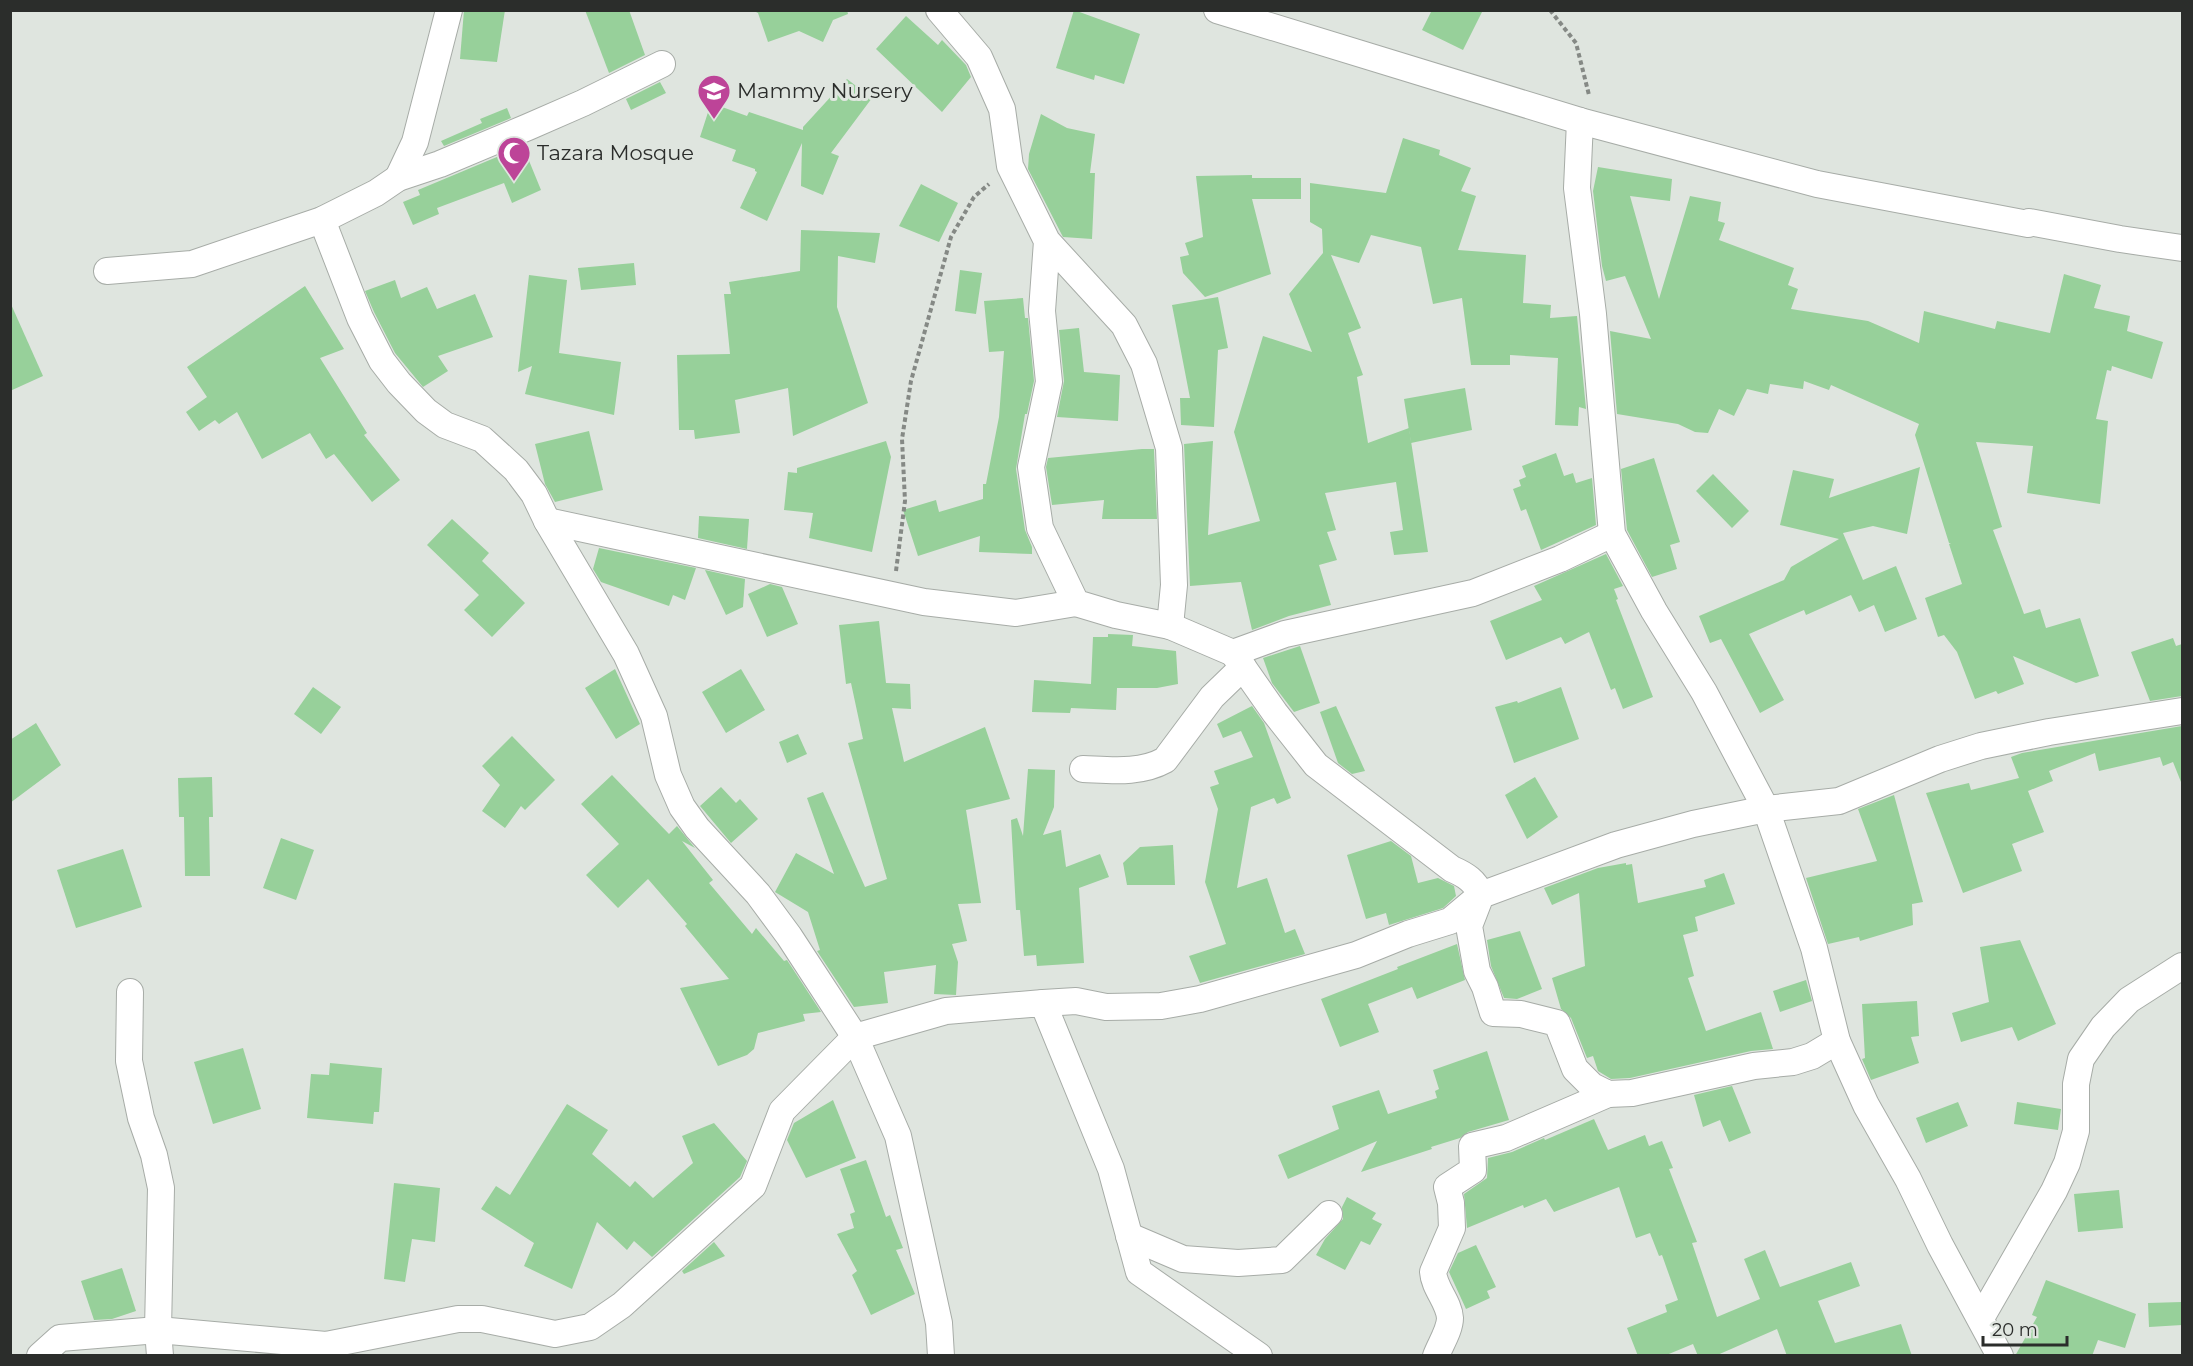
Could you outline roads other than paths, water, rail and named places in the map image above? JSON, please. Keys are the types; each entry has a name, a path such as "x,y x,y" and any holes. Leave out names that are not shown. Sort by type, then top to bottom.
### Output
{"street":[{"path":"398,178 415,142 449,10"},
{"path":"939,10 979,57 1002,109 1010,166 1047,241 1124,326 1143,364 1169,448 1173,585 1170,626"},
{"path":"1217,10 1581,121 1817,184 2028,224 2029,222 2182,248"},
{"path":"107,271 192,264 322,220 376,193 398,178 440,164 537,123 662,64"},
{"path":"1581,121 1577,188 1593,314 1612,534 1654,611 1704,692 1766,809 1814,948 1837,1041 1866,1106 1908,1179 1940,1245 2000,1356"},
{"path":"322,220 360,318 382,361 399,383 445,425 482,439 516,470 534,494 547,521 626,654 654,716 668,775 682,807 696,828 758,894 789,936 855,1038 898,1136 939,1323 941,1356"},
{"path":"1047,241 1042,311 1049,382 1031,467 1040,528 1076,603"},
{"path":"547,521 924,602 1016,613 1076,603 1116,615 1170,626 1238,660 1275,713 1316,765 1452,869 1464,874 1476,884 1481,895 1469,926 1477,970 1493,1013 1521,1014 1557,1023 1575,1069 1592,1086 1608,1094"},
{"path":"1083,770 1127,770 1156,765 1165,760 1238,660 1285,634 1473,593 1560,559 1612,534"},
{"path":"40,1356 60,1338 159,1343 326,1345 458,1319 482,1319 555,1334 590,1327 622,1305 753,1186 782,1111 855,1038 946,1011 1076,1001 1106,1007 1161,1006 1200,999 1356,955 1408,934 1450,921 1481,895 1616,845 1693,824 1766,809 1839,801 1940,759 1981,746 2049,732 2182,711"},
{"path":"1981,1318 2054,1191 2067,1163 2076,1131 2076,1084 2081,1059 2103,1027 2129,1000 2182,966"},
{"path":"130,992 129,1061 141,1118 154,1155 161,1188 159,1343"},
{"path":"1043,1003 1111,1169 1139,1272 1259,1356"},
{"path":"1436,1356 1450,1318 1433,1272 1452,1228 1451,1203 1447,1186 1473,1170 1472,1146 1506,1138 1608,1094 1632,1093 1754,1066 1793,1062 1812,1056 1837,1041"},
{"path":"1129,1236 1183,1259 1238,1263 1282,1260 1329,1214"}],"place":[{"name":"Mammy Nursery","path":"714,120"},
{"name":"Tazara Mosque","path":"514,182"}]}
